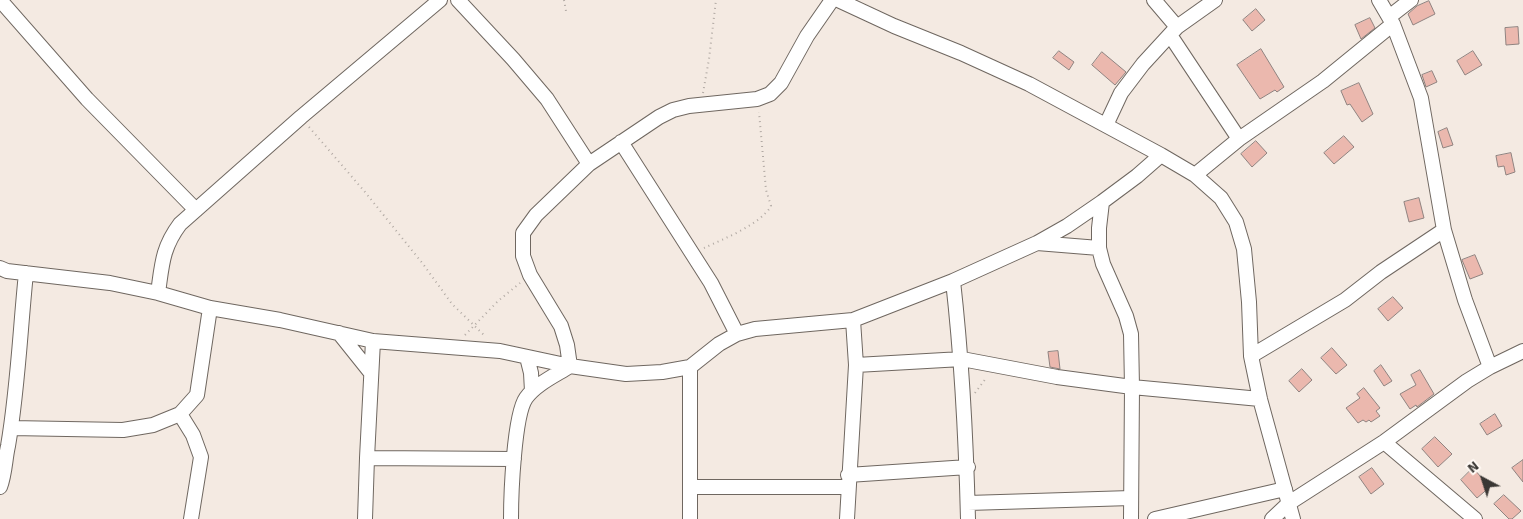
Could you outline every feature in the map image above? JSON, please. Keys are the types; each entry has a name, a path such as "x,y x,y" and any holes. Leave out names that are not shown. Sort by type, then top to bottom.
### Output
{"street":[{"path":"0,0 87,99 196,210"},
{"path":"158,293 164,253 170,238 180,224 301,117 440,0"},
{"path":"458,0 513,59 546,99 589,164"},
{"path":"570,366 567,345 561,326 530,275 523,256 523,233 536,215 589,164 673,110 757,99 770,94 781,83 807,36 832,0"},
{"path":"838,0 1030,84 1195,175 1221,198 1236,222 1244,249 1250,302 1251,356 1260,399 1293,519"},
{"path":"1154,0 1239,139"},
{"path":"1106,125 1121,93 1143,64 1174,31 1215,0"},
{"path":"1379,0 1391,20 1421,98 1444,230 1490,367"},
{"path":"1195,175 1239,139 1323,81 1411,0"},
{"path":"621,142 711,283 737,334"},
{"path":"0,268 7,271 110,283 158,293 210,308 280,320 373,341 500,352 570,366 634,374 662,372 690,367 719,344 737,334 755,329 853,320 953,281 1037,243 1102,202 1161,155"},
{"path":"1102,202 1099,248 1103,264 1126,316 1131,334 1131,519"},
{"path":"1251,356 1346,300 1381,272 1444,230"},
{"path":"1037,243 1099,248"},
{"path":"0,488 11,428 20,359 26,273"},
{"path":"953,281 962,359 968,467 968,519"},
{"path":"11,428 123,430 153,425 180,414 196,395 210,308"},
{"path":"846,519 856,365 853,320"},
{"path":"339,333 371,373"},
{"path":"365,519 373,341"},
{"path":"1272,519 1289,503 1384,442 1467,380 1523,351"},
{"path":"527,357 531,373 532,391"},
{"path":"856,365 962,359 1057,377 1132,387 1260,399"},
{"path":"511,519 514,459 522,407 532,391 570,366"},
{"path":"690,367 690,519"},
{"path":"180,414 193,435 201,457 191,519"},
{"path":"1384,442 1475,519"},
{"path":"367,458 514,459"},
{"path":"690,487 848,481 968,467"},
{"path":"1155,519 1285,489"},
{"path":"968,503 1131,498"}],"path":[{"path":"564,0 566,11"},
{"path":"701,105 716,0"},
{"path":"693,254 744,228 760,218 771,206 766,190 757,99"},
{"path":"301,117 365,192 423,264 452,304 500,352"},
{"path":"454,348 474,324 498,301 530,275"},
{"path":"964,410 984,381 998,366"}],"building":[{"path":"1429,1 1435,14 1413,25 1408,14 1417,6"},
{"path":"1256,9 1265,20 1252,31 1243,20"},
{"path":"1370,18 1375,28 1361,39 1355,25"},
{"path":"1518,27 1519,44 1506,45 1505,28"},
{"path":"1261,49 1284,87 1260,99 1237,65"},
{"path":"1059,51 1074,62 1069,70 1053,58"},
{"path":"1473,51 1482,65 1465,75 1457,61"},
{"path":"1102,52 1126,72 1115,85 1092,65"},
{"path":"1432,71 1437,82 1426,87 1422,75"},
{"path":"1359,83 1373,114 1362,122 1350,104 1347,105 1341,91"},
{"path":"1447,128 1453,145 1443,148 1438,132"},
{"path":"1344,136 1354,147 1334,164 1324,153"},
{"path":"1256,141 1267,153 1252,167 1241,154"},
{"path":"1511,153 1515,172 1506,175 1504,166 1498,167 1496,156"},
{"path":"1419,198 1424,218 1409,222 1404,202"},
{"path":"1475,255 1483,274 1470,279 1462,260"},
{"path":"1393,297 1403,308 1388,321 1378,309"},
{"path":"1332,348 1347,365 1336,374 1321,358"},
{"path":"1058,351 1060,369 1050,367 1048,352"},
{"path":"1381,365 1392,381 1384,386 1374,371"},
{"path":"1302,369 1312,380 1299,392 1289,381"},
{"path":"1420,370 1434,394 1417,407 1416,405 1410,409 1400,394 1416,385 1411,375"},
{"path":"1364,388 1380,408 1376,411 1380,416 1371,422 1363,420 1358,423 1346,408 1360,398 1357,394"},
{"path":"1495,414 1502,426 1487,435 1480,424"},
{"path":"1435,437 1452,454 1438,467 1422,449"},
{"path":"1523,460 1523,482 1512,468"},
{"path":"1372,468 1384,484 1371,494 1359,477"},
{"path":"1473,468 1490,487 1477,498 1461,480"},
{"path":"1504,495 1521,511 1512,519 1509,519 1494,504"}]}
